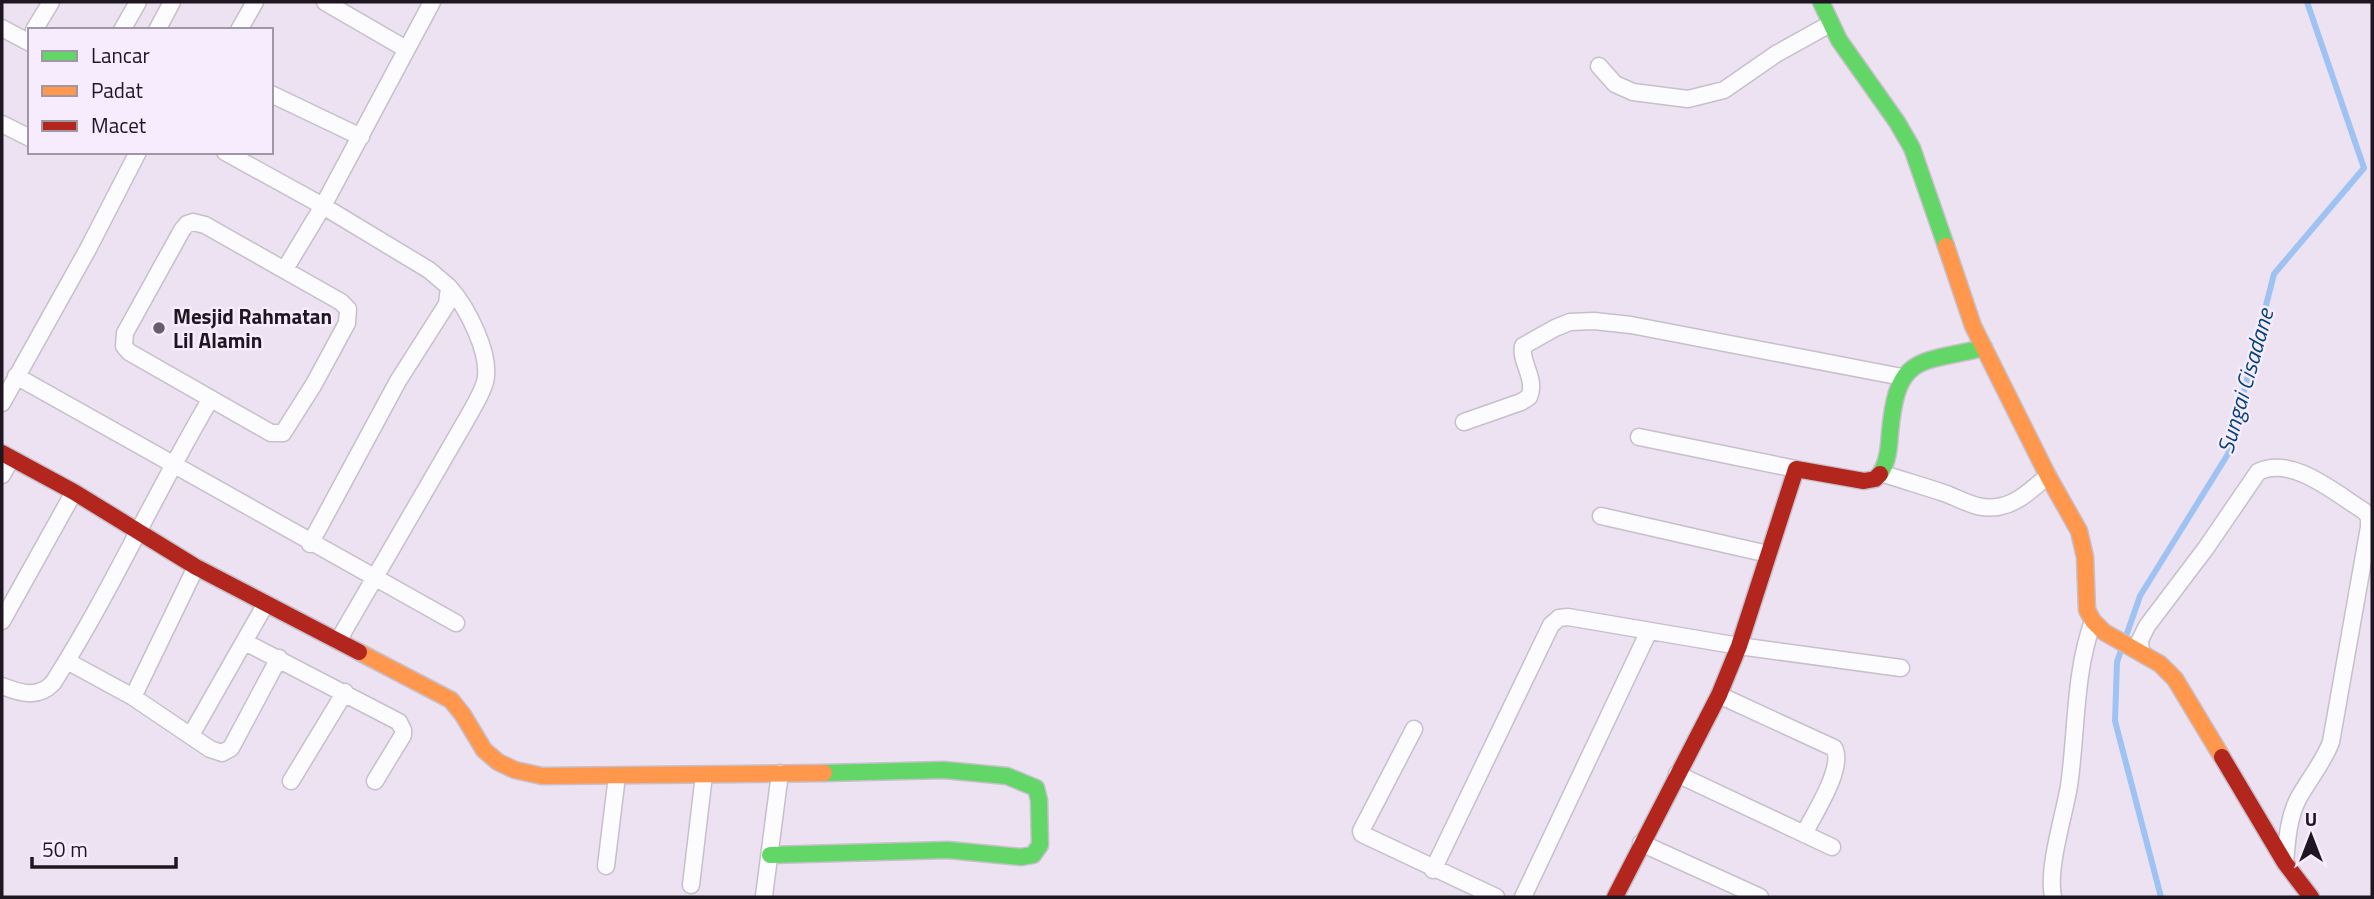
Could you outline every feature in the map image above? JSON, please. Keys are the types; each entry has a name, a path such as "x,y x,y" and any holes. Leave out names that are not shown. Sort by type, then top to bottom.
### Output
{"street":[{"path":"36,28 51,2"},
{"path":"123,28 138,2"},
{"path":"157,28 172,2"},
{"path":"240,28 255,2"},
{"path":"325,2 406,49"},
{"path":"285,270 323,206 432,2"},
{"path":"1821,2 1847,53 1909,142 1965,304 1984,348 2048,477 2079,531 2085,557 2087,610 2098,626 2160,664 2175,679 2285,863 2311,897"},
{"path":"1599,66 1615,84 1633,92 1688,99 1724,90 1776,54 1830,24"},
{"path":"2,28 28,37"},
{"path":"273,95 360,137"},
{"path":"2,124 28,137"},
{"path":"2,403 88,249 137,154"},
{"path":"229,154 323,206 429,270 460,301 481,344 485,359 484,384 465,422 338,641"},
{"path":"190,223 200,223 285,270 341,302 349,312 347,323 314,384 286,430 280,433 271,433 211,400 129,352 123,343 125,333 182,230 190,223"},
{"path":"310,544 398,382 447,304 449,288"},
{"path":"1464,422 1529,397 1532,387 1522,353 1523,346 1556,328 1581,320 1632,325 1902,377"},
{"path":"1639,437 1796,469 1864,481 1874,479 1881,473 1885,462 1894,399 1902,377 1924,362 1984,348"},
{"path":"16,376 456,624"},
{"path":"2,686 30,694 40,692 53,683 138,533 173,463 211,400"},
{"path":"2,474 6,456 74,492 196,567 451,700 461,709 486,753 524,774 617,776 944,770 1007,776 1036,788 1039,800 1040,845 1033,855 1021,857 948,850 770,855"},
{"path":"2139,651 2140,639 2147,626 2206,548 2258,472 2268,467 2282,466 2296,470 2364,510 2368,517 2368,527 2331,742 2326,755 2298,799 2288,830 2285,863"},
{"path":"1615,897 1719,695 1739,646 1796,469"},
{"path":"1881,473 1948,494 1976,507 1987,508 2017,501 2048,477"},
{"path":"2,621 74,492"},
{"path":"1601,516 1768,554"},
{"path":"133,697 196,567"},
{"path":"191,735 265,604"},
{"path":"1433,870 1551,625 1559,618 1568,617 1739,646 1901,668"},
{"path":"2053,897 2054,862 2074,744 2077,687 2087,638 2098,626"},
{"path":"1523,897 1650,631"},
{"path":"245,642 399,722 404,730 375,781"},
{"path":"67,661 133,697 217,753 227,752 279,659"},
{"path":"291,781 345,692"},
{"path":"1719,695 1834,748 1838,762 1804,834"},
{"path":"1414,729 1361,831 1365,838 1487,896"},
{"path":"764,896 780,773"},
{"path":"1677,774 1832,847"},
{"path":"691,885 704,775"},
{"path":"606,866 617,776"},
{"path":"1641,843 1760,897"}],"waterway":[{"name":"Sungai Cisadane","path":"2161,897 2115,721 2117,662 2140,596 2228,454 2274,274 2364,168 2307,2"}],"traffic: fast":[{"path":"1821,2 1839,40 1897,122 1912,148 1946,246"},
{"path":"1880,474 1888,454 1893,408 1905,376 1914,367 1927,361 1984,348"},
{"path":"770,855 948,850 1021,857 1033,855 1040,845 1039,800 1036,788 1007,776 944,770 824,773"}],"traffic: slow":[{"path":"1946,246 1973,326 2048,476 2079,531 2085,557 2087,610 2104,632 2160,664 2175,679 2222,757"},
{"path":"359,652 451,700 484,750 498,762 515,770 542,776 824,773"}],"traffic: jam":[{"path":"2,453 74,492 196,567 359,652"},
{"path":"1615,897 1719,695 1739,646 1796,469 1864,481 1875,479 1880,474"},
{"path":"2222,757 2285,863 2311,897"}],"place":[{"name":"Mesjid Rahmatan Lil Alamin","path":"159,328"}]}
